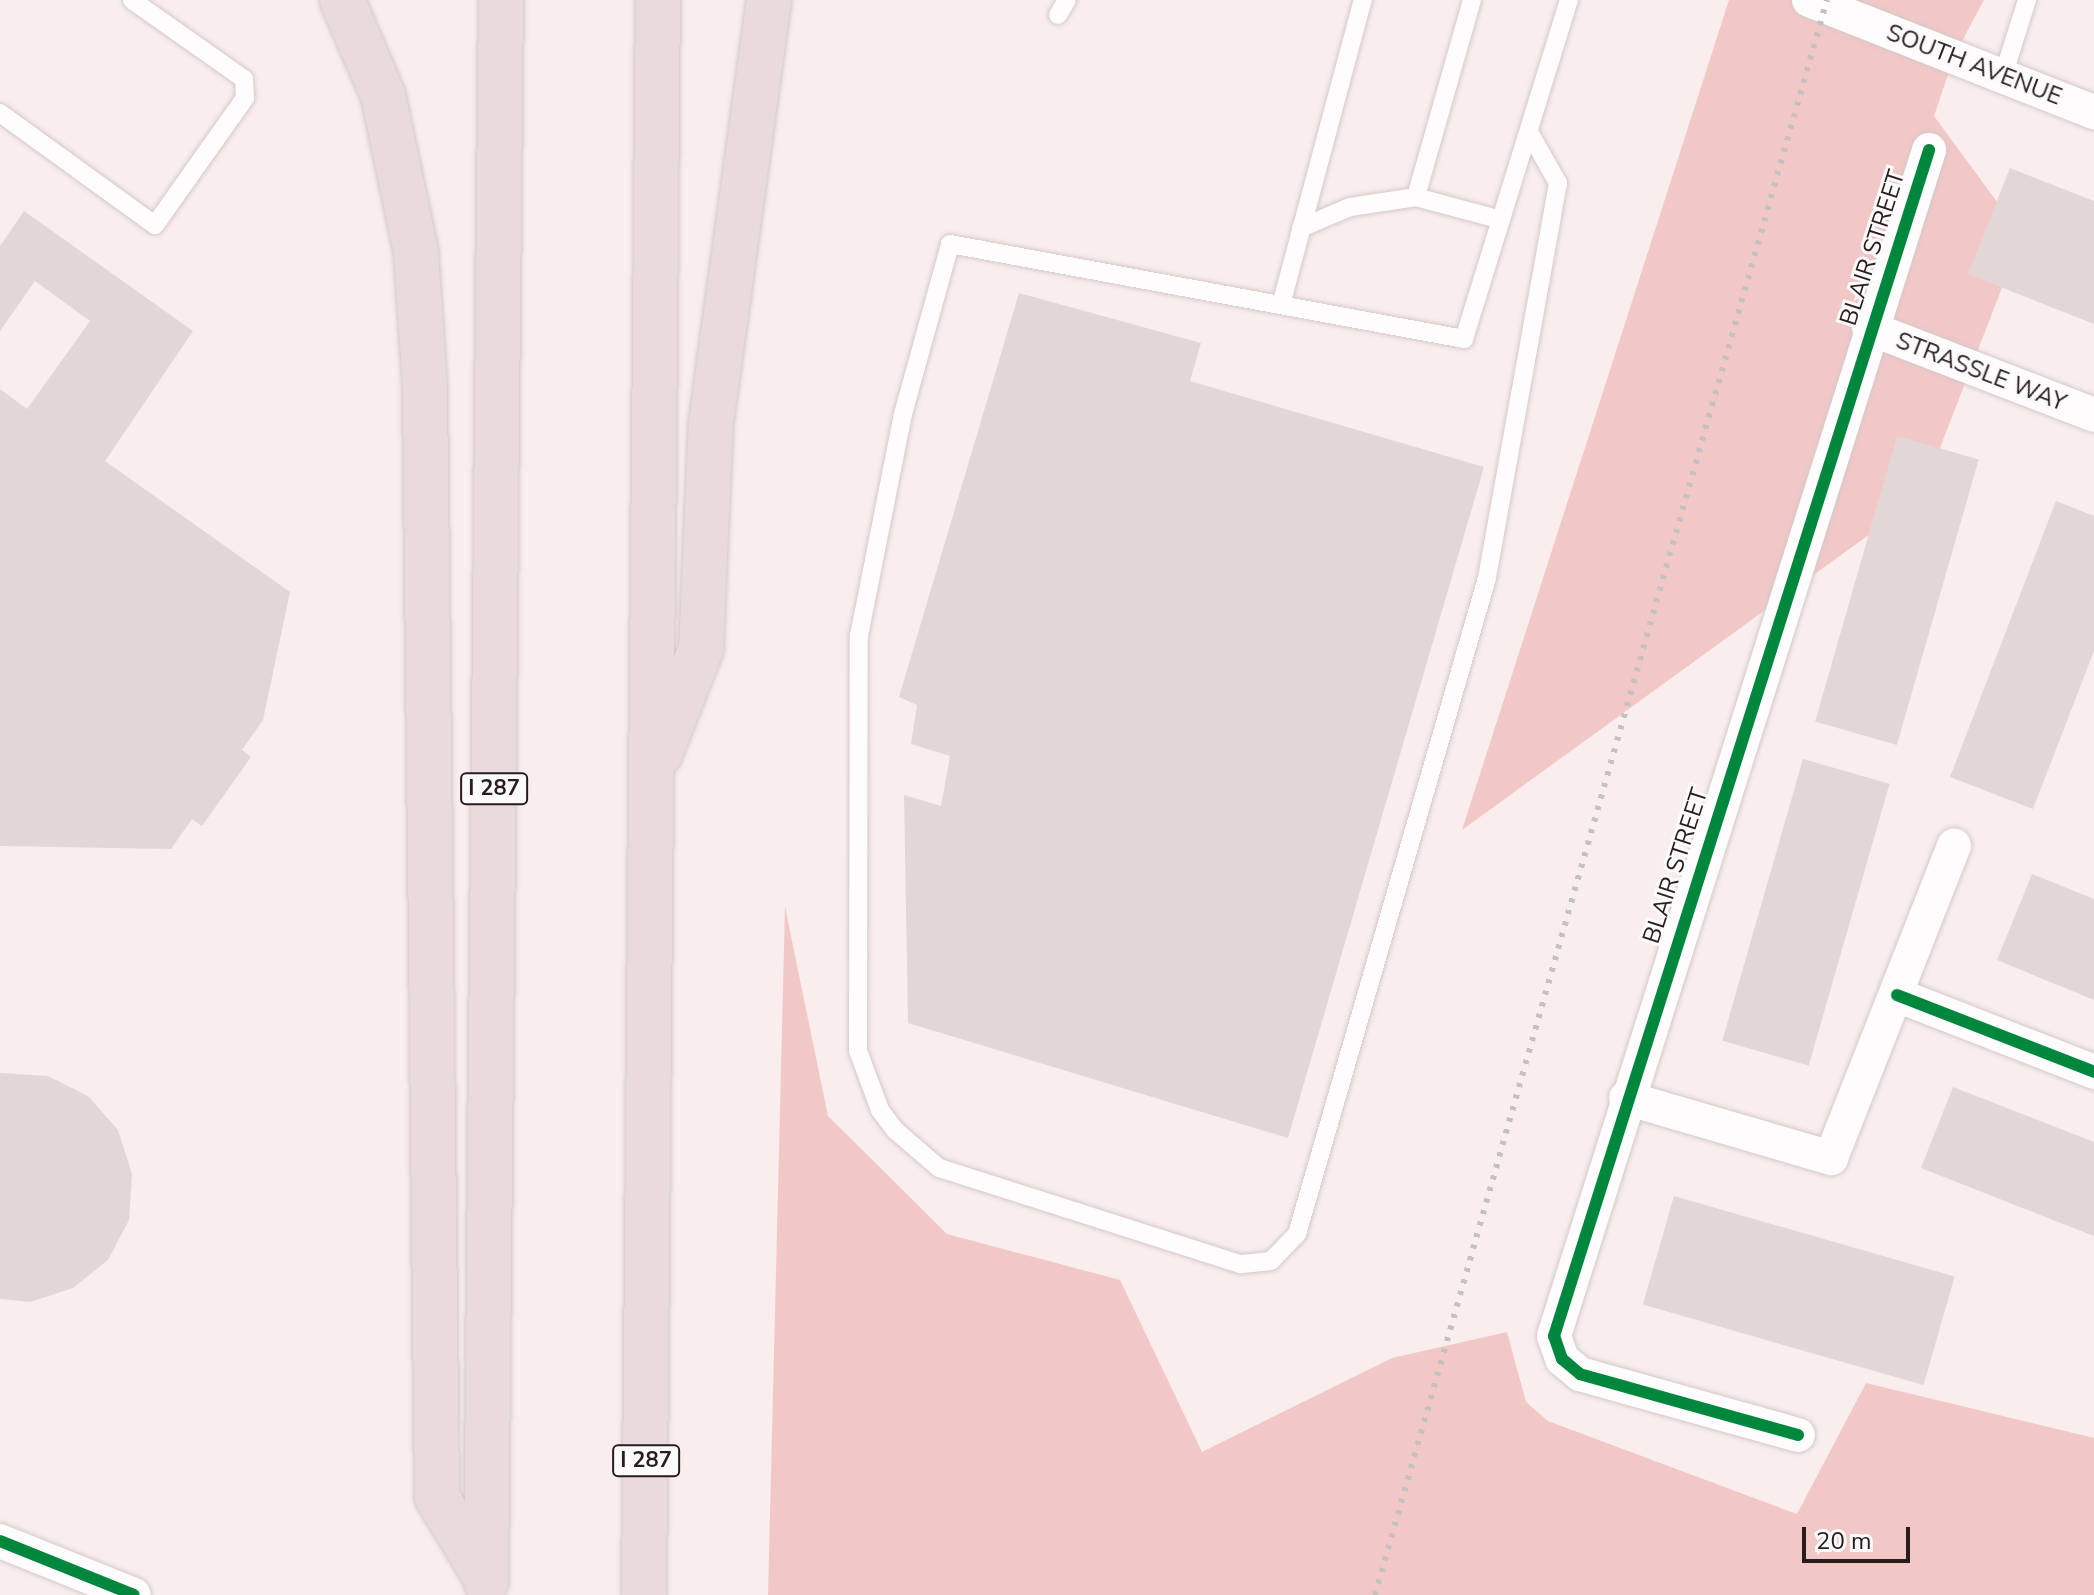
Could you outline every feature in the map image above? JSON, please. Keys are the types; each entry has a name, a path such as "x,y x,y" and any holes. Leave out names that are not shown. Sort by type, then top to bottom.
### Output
{"highway":[{"path":"342,0 383,95 416,252 425,388 437,1497 486,1586"},
{"name":"I 287","path":"486,1586 501,0"},
{"name":"I 287","path":"644,1595 658,0"},
{"path":"649,780 701,649 711,423 769,0"}],"street":[{"name":"SOUTH AVENUE","path":"1809,0 2094,112"},
{"name":"BLAIR STREET","path":"1798,1435 1580,1374 1562,1359 1554,1336 1869,328 1929,150"},
{"name":"STRASSLE WAY","path":"1869,328 2094,415"},
{"path":"1626,1098 1831,1158 1954,845"},
{"path":"1897,995 2094,1072"},
{"path":"0,1541 134,1595"}],"lane":[{"path":"0,113 155,225 245,98 244,79 132,0"},
{"path":"1281,305 1363,0"},
{"path":"1416,197 1472,0"},
{"path":"1529,132 1558,183 1487,578 1297,1234 1271,1261 1255,1265 939,1168 895,1130 880,1110 858,1051 859,636 903,414 950,244 1464,339 1569,0"},
{"path":"2003,76 2027,0"},
{"path":"1301,228 1350,207 1416,197 1501,220"}],"shaded area":[{"path":"1729,0 1984,0 1955,54 1934,116 2022,236 1921,497 1462,830"},
{"path":"785,907 828,1116 947,1234 1120,1280 1202,1452 1392,1358 1507,1332 1526,1402 1548,1421 1797,1514 1866,1383 2094,1438 2094,1595 768,1595"}],"building":[{"path":"2010,168 2094,201 2094,324 1968,274"},
{"path":"24,211 193,331 105,461 290,592 263,720 242,750 251,757 202,826 192,819 171,849 0,846 0,389 27,409 90,321 35,281 0,331 0,246"},
{"path":"1019,293 1201,343 1190,381 1484,467 1288,1138 908,1023 904,795 941,806 950,756 911,744 917,705 899,697"},
{"path":"1897,436 1979,459 1897,745 1815,721"},
{"path":"2056,501 2094,516 2094,651 2033,809 1950,777"},
{"path":"1803,759 1890,784 1809,1065 1722,1041"},
{"path":"2032,874 2094,899 2094,1000 1997,960"},
{"path":"0,1073 48,1076 88,1096 118,1130 132,1174 129,1220 108,1260 73,1288 30,1302 0,1299"},
{"path":"1953,1087 2094,1142 2094,1236 1921,1168"},
{"path":"1674,1196 1955,1276 1924,1385 1643,1305"}],"railway":[{"path":"1375,1595 1827,0"}],"cycle path":[{"path":"1798,1435 1580,1374 1562,1359 1554,1336 1929,150"},
{"path":"1897,995 2094,1072"},
{"path":"0,1541 134,1595"}]}
